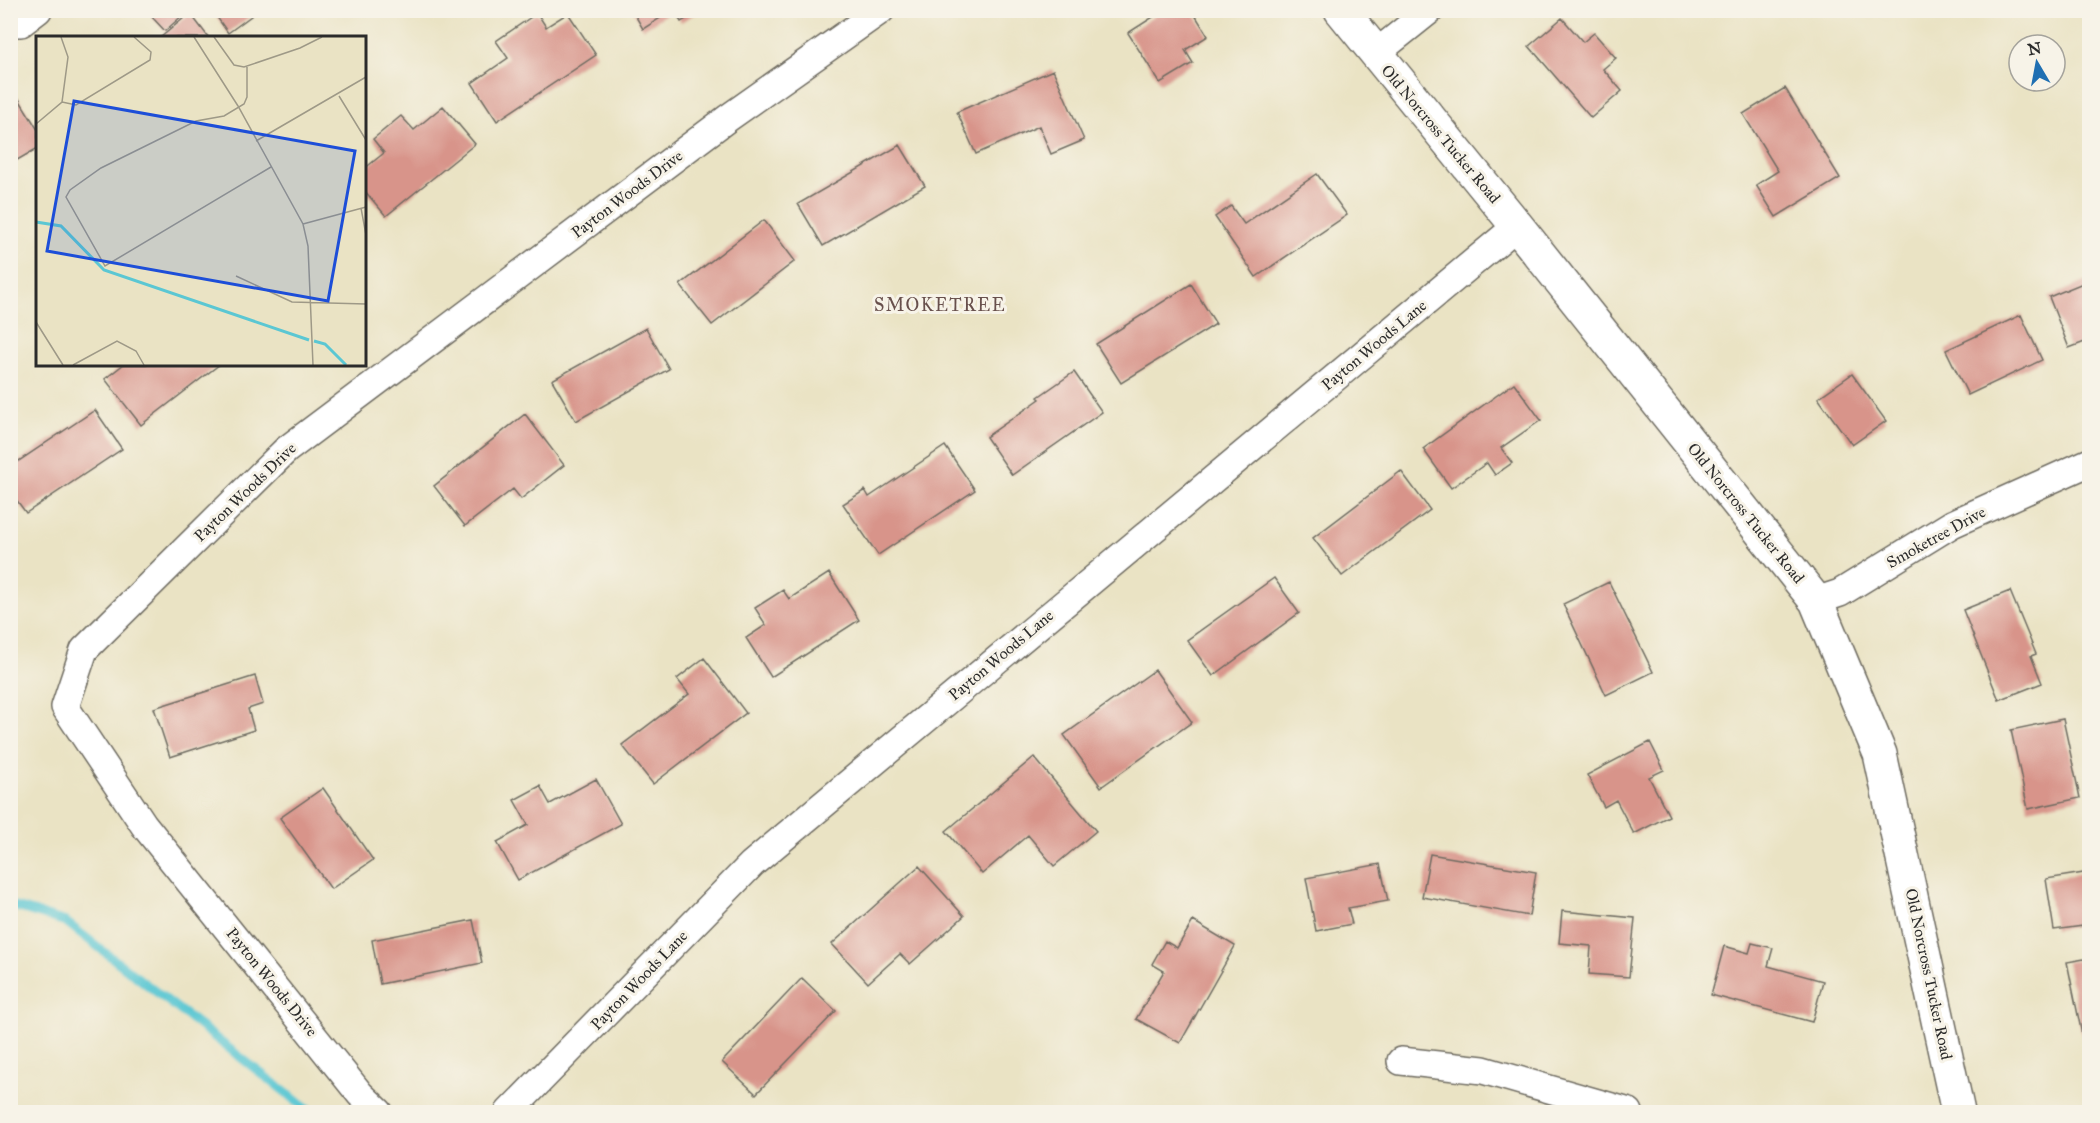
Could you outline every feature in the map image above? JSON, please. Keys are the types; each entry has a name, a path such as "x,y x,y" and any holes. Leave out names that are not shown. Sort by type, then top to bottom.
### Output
{"street":[{"path":"10,23 21,23 38,10"},
{"name":"Payton Woods Drive","path":"380,1113 360,1094 144,825 65,707 84,650 286,450 728,118 881,10"},
{"name":"Old Norcross Tucker Road","path":"1341,10 1518,226 1816,601 1880,754 1958,1113"},
{"path":"1375,54 1430,10"},
{"name":"Payton Woods Lane","path":"509,1113 752,864 1518,226"},
{"name":"Smoketree Drive","path":"1816,601 1840,593 1952,524 2090,462"},
{"path":"1401,1061 1483,1070 1629,1113"}],"building":[{"path":"160,10 181,10 184,14 165,31 152,17"},
{"path":"212,10 259,10 228,33"},
{"path":"632,10 673,10 643,29"},
{"path":"674,10 701,10 681,22"},
{"path":"1164,10 1192,10 1208,36 1185,50 1193,63 1160,83 1128,33"},
{"path":"190,13 207,36 162,36"},
{"path":"537,13 546,27 568,13 596,55 497,121 472,83 508,58 496,41"},
{"path":"1562,18 1583,42 1594,33 1616,58 1603,69 1622,91 1591,118 1529,46"},
{"path":"1053,70 1084,140 1051,154 1039,126 976,154 957,112"},
{"path":"1785,88 1840,178 1776,217 1756,185 1778,171 1743,114"},
{"path":"14,91 36,127 36,149 12,163 10,160 10,93"},
{"path":"443,106 475,144 386,216 366,192 366,167 384,153 373,139 401,116 414,130"},
{"path":"900,145 925,186 823,246 798,204"},
{"path":"1317,174 1347,215 1256,277 1215,217 1231,206 1244,224"},
{"path":"764,220 795,261 712,325 680,285"},
{"path":"2090,280 2090,340 2069,348 2049,297"},
{"path":"1191,284 1216,324 1121,383 1096,344"},
{"path":"2021,315 2042,360 1968,395 1946,350"},
{"path":"646,328 669,369 576,421 552,380"},
{"path":"121,366 217,366 141,425 105,379"},
{"path":"1074,372 1102,412 1012,475 986,437"},
{"path":"1852,374 1886,421 1852,445 1818,398"},
{"path":"1514,383 1541,420 1501,448 1512,463 1495,475 1487,463 1451,488 1423,449"},
{"path":"95,410 122,449 26,513 10,491 10,467"},
{"path":"525,414 564,465 521,499 513,489 465,526 434,486"},
{"path":"945,446 975,490 878,555 843,504 865,490 869,497"},
{"path":"1401,471 1430,510 1342,576 1313,538"},
{"path":"829,573 859,620 771,677 746,638 766,625 755,608 783,590 789,599"},
{"path":"1274,578 1299,613 1213,676 1187,640"},
{"path":"1609,582 1653,672 1606,695 1563,604"},
{"path":"2010,591 2036,654 2031,656 2042,683 1999,700 1963,610"},
{"path":"704,658 746,713 653,784 622,745 689,694 677,679"},
{"path":"1155,670 1192,722 1101,787 1064,735"},
{"path":"255,676 263,704 248,709 254,730 170,757 154,708"},
{"path":"2063,719 2080,798 2028,809 2011,730"},
{"path":"1650,742 1664,770 1649,777 1669,816 1634,834 1616,800 1604,807 1587,775"},
{"path":"1034,757 1096,831 1054,866 1028,835 982,874 946,831"},
{"path":"596,779 621,824 518,880 497,842 528,825 514,800 540,786 550,804"},
{"path":"323,788 373,860 331,889 280,818"},
{"path":"1430,854 1536,872 1529,916 1422,897"},
{"path":"1380,864 1388,901 1348,908 1352,924 1316,931 1306,878"},
{"path":"919,866 964,916 910,964 900,954 868,983 832,944"},
{"path":"2090,872 2090,925 2054,930 2046,879"},
{"path":"1562,911 1635,918 1629,977 1589,974 1591,946 1559,943"},
{"path":"473,920 482,963 380,984 372,940"},
{"path":"1193,921 1235,946 1180,1043 1136,1019 1164,971 1152,964 1165,941 1177,948"},
{"path":"1752,943 1773,948 1768,966 1823,981 1812,1022 1711,995 1724,946 1749,953"},
{"path":"2090,958 2090,1059 2087,1059 2067,962"},
{"path":"802,978 836,1011 756,1094 722,1062"}],"waterway":[{"path":"10,905 66,922 311,1112"}],"district":[{"name":"SMOKETREE","path":"940,305"}]}
